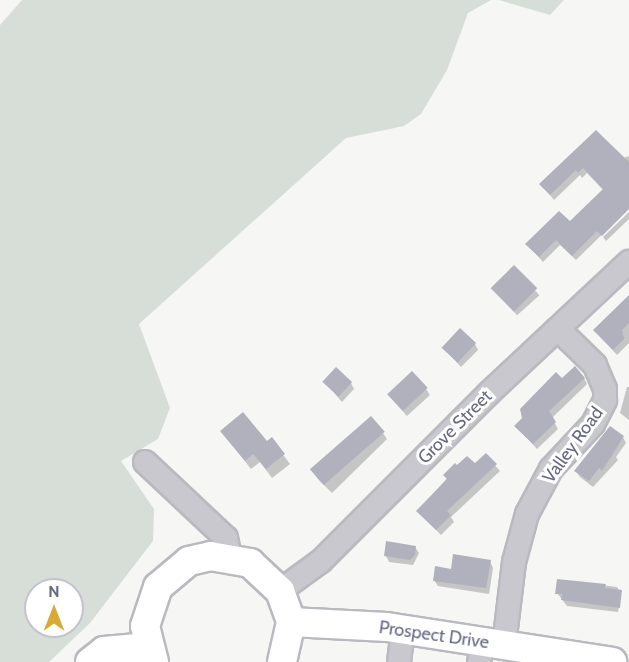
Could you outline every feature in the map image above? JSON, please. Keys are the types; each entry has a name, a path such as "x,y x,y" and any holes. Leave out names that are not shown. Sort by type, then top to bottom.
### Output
{"main road":[{"path":"90,662 104,651 151,655 147,616 158,587 189,561 210,556 230,557 259,569 280,591 291,622 282,662"},
{"name":"Prospect Drive","path":"291,622 403,629 506,652 598,661"}],"street":[{"name":"Grove Street","path":"280,591 321,561 629,262"},
{"name":"Valley Road","path":"506,652 514,562 527,514 551,469 593,424 605,400 605,389 595,365 558,329"},
{"path":"145,462 226,538 230,557"},
{"path":"399,662 403,629"}],"shaded area":[{"path":"22,0 491,0 468,13 447,70 421,114 404,126 346,138 139,324 170,408 158,439 121,461 154,509 153,541 84,629 84,578 24,578 24,638 74,638 49,662 0,662 0,25"},
{"path":"499,0 564,0 550,15"}],"building":[{"path":"596,130 629,162 629,209 602,236 597,231 572,256 556,240 539,257 525,244 559,211 570,221 603,189 583,168 578,173 576,170 550,195 539,184"},
{"path":"514,265 537,288 514,312 491,288"},
{"path":"629,295 629,323 622,330 624,339 613,350 593,330"},
{"path":"460,328 476,343 458,363 442,348"},
{"path":"575,366 585,378 549,411 556,422 533,444 514,426 522,418 520,409 556,372 562,378"},
{"path":"336,367 352,382 338,397 322,382"},
{"path":"412,371 428,388 403,411 387,394"},
{"path":"243,412 267,441 272,437 285,454 266,469 253,454 245,461 220,431"},
{"path":"371,416 385,432 324,485 310,469"},
{"path":"610,426 624,436 602,471 599,468 589,481 574,471"},
{"path":"486,453 497,464 447,511 451,515 436,530 416,511 447,479 443,475 455,463 457,465 467,456 475,463"},
{"path":"386,541 416,546 415,555 410,560 384,556"},
{"path":"453,554 491,560 486,588 433,581 435,566 451,569"},
{"path":"557,579 606,584 605,588 622,590 620,608 561,600 562,594 555,594"}]}
